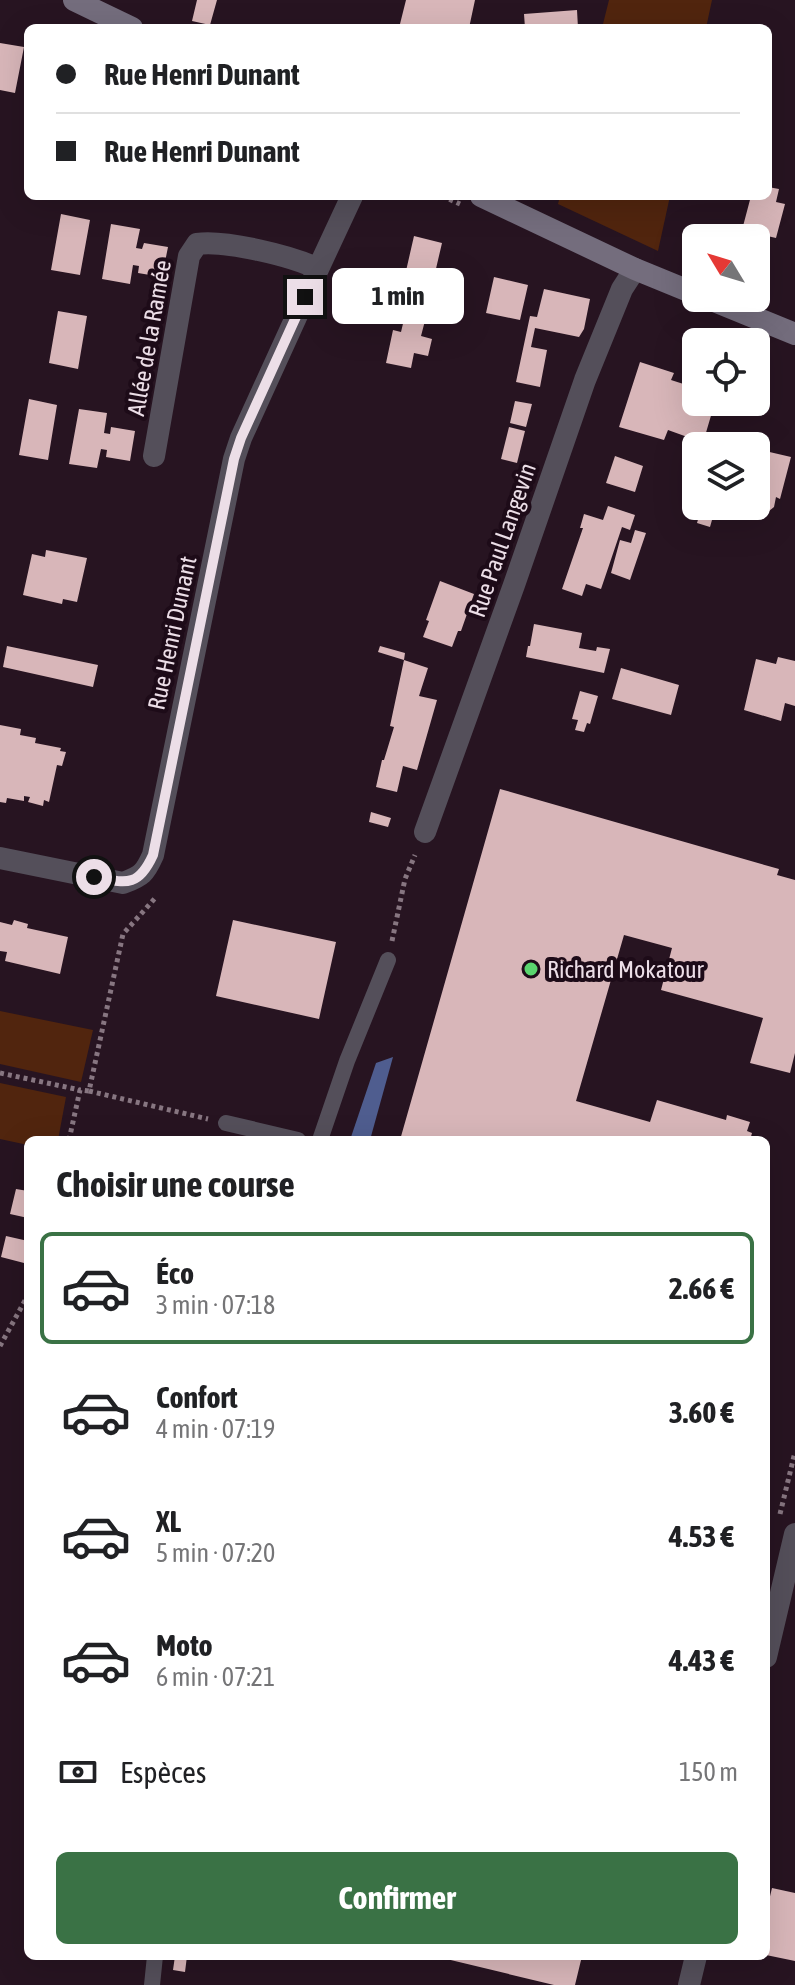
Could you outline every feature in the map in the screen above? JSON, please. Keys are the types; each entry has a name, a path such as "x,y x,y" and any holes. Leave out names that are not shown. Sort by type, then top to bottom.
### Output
{"main road":[{"path":"74,0 124,24"},
{"path":"489,200 682,288"},
{"path":"741,312 795,334"}],"street":[{"path":"318,269 350,200"},
{"name":"Allée de la Ramée","path":"154,456 189,256 197,244 256,251 304,262 318,269"},
{"name":"Rue Henri Dunant","path":"0,858 123,883 139,877 147,868 153,855 234,459 318,269"},
{"name":"Rue Paul Langevin","path":"425,832 585,380 622,289 635,269"},
{"path":"770,1640 795,1534"},
{"path":"689,1985 695,1960"}],"lane":[{"path":"321,1136 347,1061 388,960"},
{"path":"226,1123 281,1136"},
{"path":"152,1985 155,1960"}],"path":[{"path":"388,960 405,879 425,832"},
{"path":"0,1073 80,1090"},
{"path":"89,1091 226,1123"},
{"path":"0,1346 24,1302"}],"shaded area":[{"path":"609,0 712,0 707,24 603,24"},
{"path":"559,200 669,200 658,251 558,204"},
{"path":"0,1011 93,1030 81,1082 0,1064"},
{"path":"0,1083 66,1097 59,1136 24,1136 24,1144 0,1139"}],"water":[{"path":"393,1057 371,1136 351,1136 376,1063"}],"building":[{"path":"197,0 217,0 210,24 192,21"},
{"path":"406,0 475,0 470,24 400,24"},
{"path":"577,10 578,24 525,24 524,14"},
{"path":"0,43 24,47 15,93 0,90"},
{"path":"772,188 779,189 776,202 785,204 776,238 770,237 770,224 744,224 750,200 772,200"},
{"path":"61,214 90,220 80,275 51,270"},
{"path":"111,224 140,229 136,248 142,249 144,243 168,247 162,277 138,273 139,266 133,265 130,284 102,279"},
{"path":"414,236 442,243 421,336 432,339 428,356 414,353 411,368 386,363 393,330 401,332 412,286 403,284"},
{"path":"494,277 528,285 520,320 486,313"},
{"path":"544,289 590,299 584,329 579,337 535,328 531,347 547,350 540,387 516,382 530,316 537,317"},
{"path":"58,311 87,316 78,369 49,363"},
{"path":"640,362 674,373 671,380 682,384 682,416 711,416 706,432 682,432 682,435 668,430 664,440 619,427"},
{"path":"29,399 57,405 48,460 19,455"},
{"path":"515,401 532,404 526,427 510,423"},
{"path":"79,409 107,413 104,433 110,434 111,427 135,431 130,461 106,457 107,450 101,449 97,468 69,464"},
{"path":"509,427 525,431 517,463 501,459"},
{"path":"770,452 791,457 780,499 776,497 770,510"},
{"path":"615,456 643,466 635,492 606,483"},
{"path":"608,506 635,515 630,530 622,527 601,589 586,584 582,596 562,589 583,528 580,528 584,514 603,520"},
{"path":"698,520 712,520 710,527 697,523"},
{"path":"635,530 646,533 630,580 611,573 620,540 631,543"},
{"path":"46,550 87,558 77,602 63,599 62,604 23,595 32,554 45,557"},
{"path":"440,581 474,594 452,647 423,637"},
{"path":"534,624 582,633 579,648 596,651 597,647 610,649 604,673 526,657"},
{"path":"7,646 98,665 93,687 3,667"},
{"path":"380,646 405,653 404,660 378,652"},
{"path":"778,657 795,661 795,706 785,703 781,721 744,710 756,659 776,664"},
{"path":"404,660 428,668 419,696 437,700 417,770 403,766 397,792 376,787 394,727 390,726"},
{"path":"621,668 679,685 671,715 612,699"},
{"path":"580,691 598,696 590,724 587,723 584,732 575,730 578,720 572,719"},
{"path":"0,725 21,729 20,735 36,738 35,743 61,748 60,751 66,752 62,766 57,765 49,802 44,800 43,806 28,802 30,797 24,796 24,801 7,798 6,803 0,802"},
{"name":"Richard Mokatour","path":"500,789 779,869 777,875 795,880 795,1053 790,1073 750,1063 763,1018 661,990 672,948 624,935 576,1101 650,1122 657,1100 726,1120 727,1115 750,1122 747,1131 752,1133 751,1136 401,1136"},
{"path":"371,812 391,818 388,827 369,822"},
{"path":"14,920 28,924 27,928 68,937 60,974 5,961 7,952 0,951 0,922 12,925"},
{"path":"233,920 336,942 319,1019 216,996"},
{"path":"16,1189 24,1190 24,1217 10,1214"},
{"path":"6,1236 24,1240 24,1263 1,1257"},
{"path":"772,1888 795,1893 795,1961 770,1956"},
{"path":"174,1960 186,1960 185,1972 173,1970"},
{"path":"451,1960 581,1960 575,1985 554,1985"}],"place":[{"name":"Richard Mokatour","path":"531,969"}],"route":[{"path":"94,877 123,883 139,877 153,855 234,459 305,297"}]}
